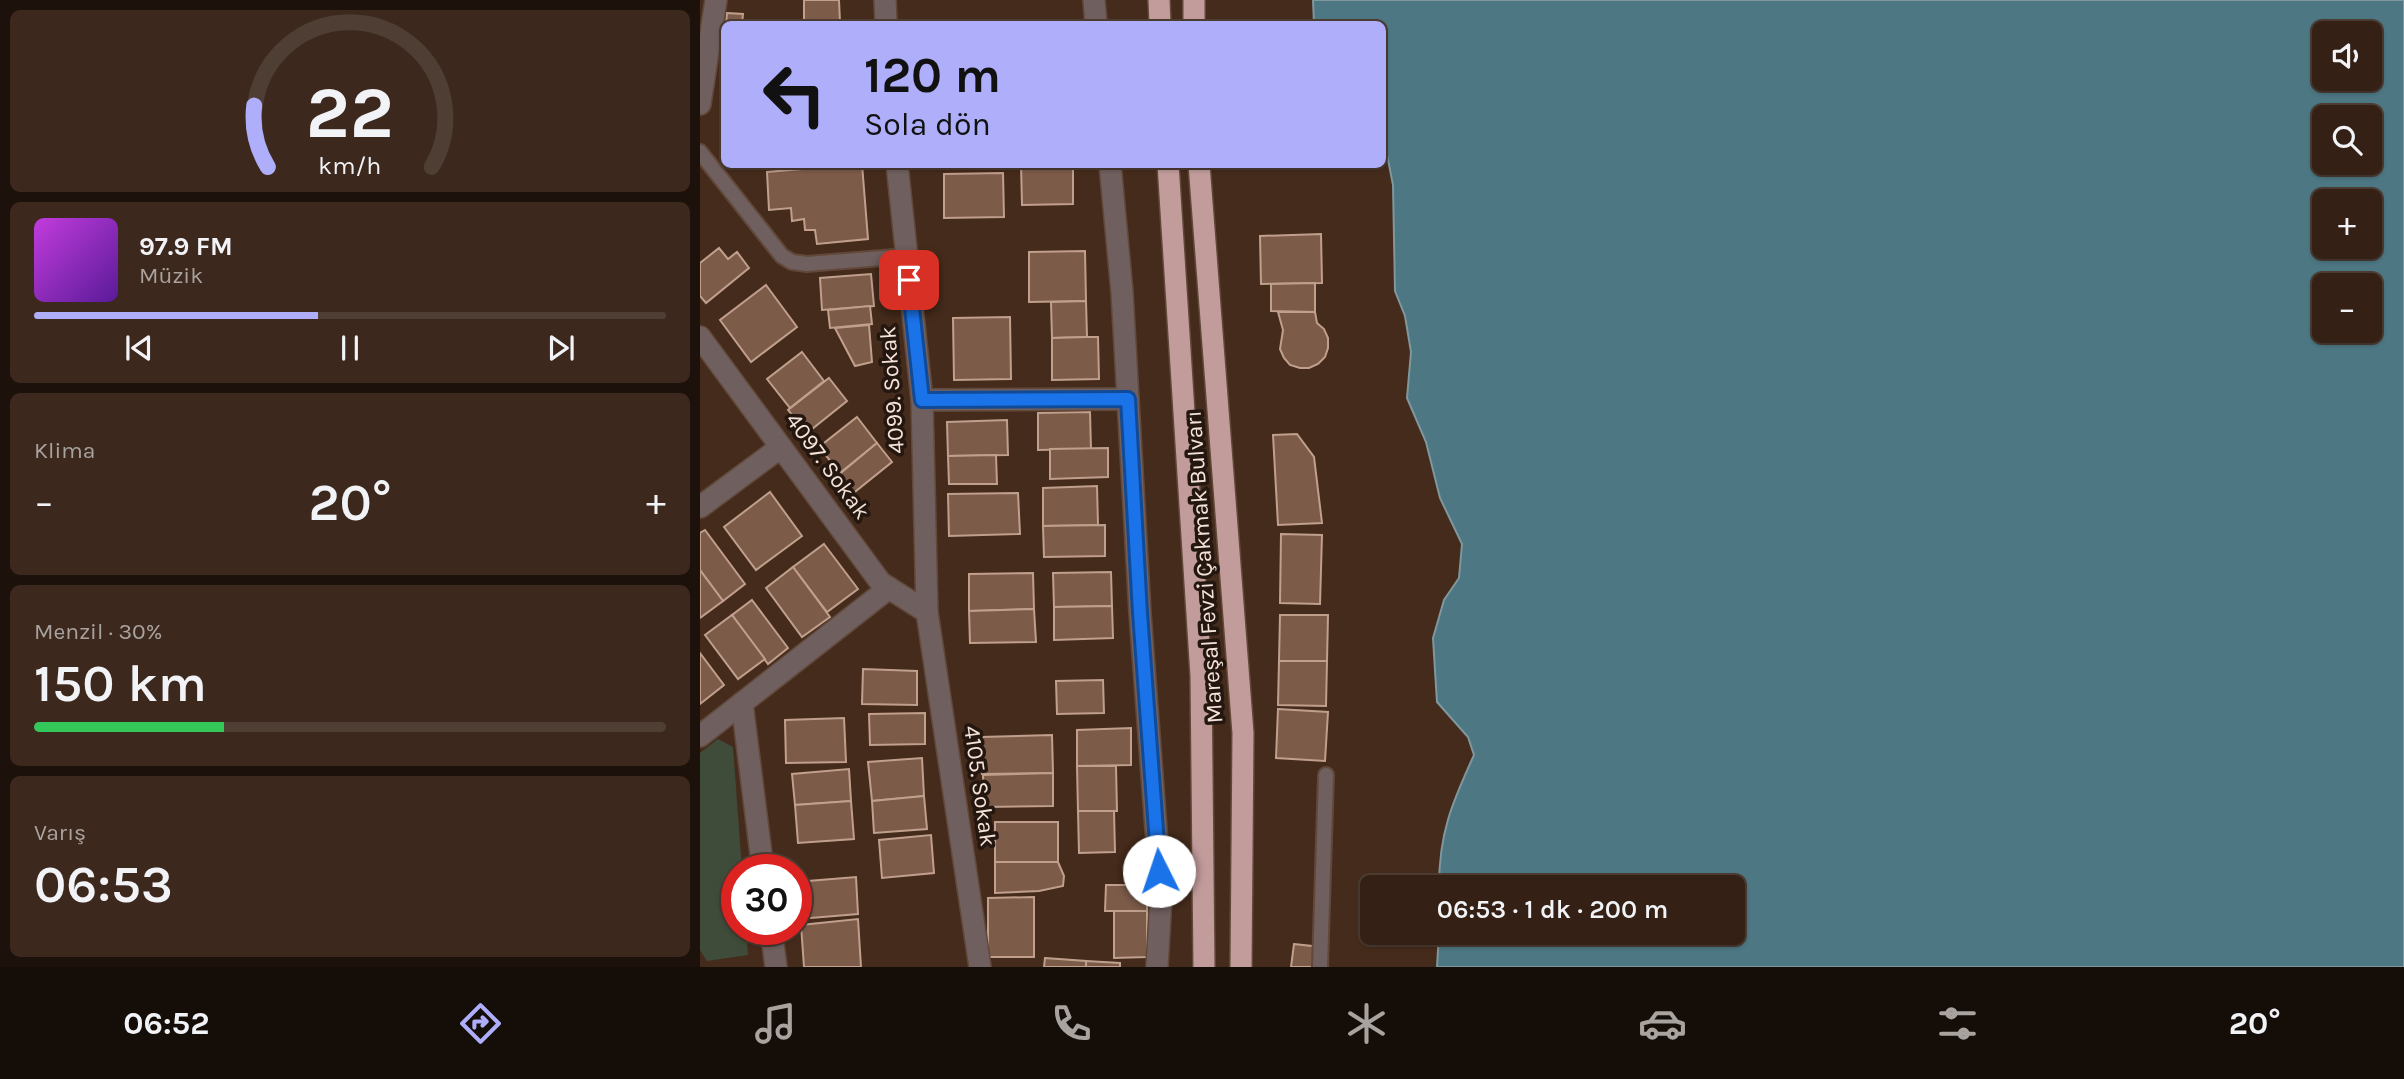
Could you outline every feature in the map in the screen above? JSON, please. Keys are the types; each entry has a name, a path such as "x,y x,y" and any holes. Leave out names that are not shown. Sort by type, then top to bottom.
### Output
{"highway":[{"path":"1159,0 1160,21"},
{"path":"1194,0 1194,21"},
{"name":"Mareşal Fevzi Çakmak Bulvarı","path":"1168,168 1201,676 1204,967"},
{"name":"Mareşal Fevzi Çakmak Bulvarı","path":"1199,168 1243,733 1241,967"}],"street":[{"path":"700,104 716,0"},
{"path":"885,0 886,21"},
{"path":"1094,0 1096,21"},
{"name":"4099. Sokak","path":"897,168 922,400 927,612"},
{"path":"1110,168 1122,292 1140,613 1161,897 1157,967"},
{"name":"4097. Sokak","path":"700,337 881,583 927,612"},
{"path":"922,400 1128,399"},
{"path":"700,507 781,447"},
{"path":"700,736 889,588"},
{"name":"4105. Sokak","path":"927,612 980,967"},
{"path":"742,703 761,854"},
{"path":"773,945 776,967"}],"lane":[{"path":"700,152 782,257 792,262 807,264 907,256"},
{"path":"1320,967 1326,775"}],"green space":[{"path":"718,739 733,747 741,854 721,854 721,945 747,945 748,955 707,961 700,950 700,753"}],"water":[{"path":"1313,0 2404,0 2404,967 1437,967 1438,945 1745,945 1745,875 1440,875 1441,850 1448,819 1474,755 1468,737 1437,702 1433,638 1444,600 1459,578 1462,544 1440,498 1426,442 1407,398 1411,352 1405,316 1395,291 1393,185 1386,149 1386,21 1314,21"}],"building":[{"path":"804,0 839,0 840,21 804,21"},
{"path":"727,13 743,14 742,21 726,21"},
{"path":"862,168 868,239 817,244 815,230 805,230 804,219 792,221 791,208 769,210 767,172"},
{"path":"1021,168 1073,168 1073,204 1022,205"},
{"path":"1003,173 1004,217 944,218 944,174"},
{"path":"1321,234 1322,283 1261,284 1260,236"},
{"path":"719,248 728,259 737,252 749,268 706,303 700,296 700,263"},
{"path":"1085,251 1086,301 1029,302 1029,252"},
{"path":"871,274 874,306 822,310 820,278"},
{"path":"1315,283 1315,312 1271,311 1271,284"},
{"path":"766,285 797,327 751,362 720,320"},
{"path":"1086,301 1087,337 1052,338 1051,302"},
{"path":"870,306 872,324 830,328 828,310"},
{"path":"1278,312 1315,312 1317,323 1328,338 1325,357 1318,364 1300,368 1290,365 1284,358 1280,349 1283,330"},
{"path":"1010,317 1011,379 954,380 953,318"},
{"path":"869,325 872,362 855,366 835,328"},
{"path":"1098,337 1099,379 1052,380 1052,338"},
{"path":"802,352 824,381 790,408 767,379"},
{"path":"829,378 847,401 807,433 788,410"},
{"path":"1090,412 1091,449 1038,450 1038,413"},
{"path":"857,417 877,443 840,473 819,447"},
{"path":"1007,420 1008,455 948,456 947,422"},
{"path":"1297,434 1314,457 1322,523 1278,525 1273,435"},
{"path":"877,443 892,462 851,495 836,477"},
{"path":"1108,448 1108,477 1050,479 1050,449"},
{"path":"996,455 997,484 949,484 948,456"},
{"path":"1097,486 1098,525 1043,526 1043,488"},
{"path":"770,492 802,536 756,570 724,527"},
{"path":"1018,493 1020,534 949,536 948,494"},
{"path":"1105,525 1105,556 1044,557 1043,526"},
{"path":"705,530 745,584 723,601 700,570 700,533"},
{"path":"1281,534 1322,535 1320,604 1280,603"},
{"path":"824,544 858,589 827,612 793,567"},
{"path":"793,567 830,617 802,637 766,588"},
{"path":"700,570 723,601 700,618"},
{"path":"1111,572 1112,606 1054,607 1053,573"},
{"path":"1033,573 1034,609 969,611 969,574"},
{"path":"752,600 788,648 768,664 732,615"},
{"path":"1112,606 1113,638 1054,640 1054,607"},
{"path":"1034,609 1036,642 970,643 969,611"},
{"path":"732,615 765,659 738,679 705,635"},
{"path":"1280,615 1328,615 1327,661 1279,661"},
{"path":"700,653 724,685 700,704"},
{"path":"1279,661 1327,661 1326,706 1278,705"},
{"path":"863,669 917,671 917,705 862,704"},
{"path":"1103,680 1104,713 1057,714 1056,681"},
{"path":"1278,709 1328,712 1325,761 1276,758"},
{"path":"925,713 925,744 870,745 869,714"},
{"path":"844,718 846,762 786,763 785,720"},
{"path":"1131,728 1131,765 1077,766 1077,730"},
{"path":"1052,735 1053,773 982,774 981,737"},
{"path":"922,758 924,796 872,801 868,762"},
{"path":"1077,766 1116,766 1117,811 1078,811"},
{"path":"849,769 851,801 795,805 792,774"},
{"path":"1053,773 1053,806 984,807 983,775"},
{"path":"924,796 927,829 874,833 872,801"},
{"path":"851,801 854,839 798,843 795,805"},
{"path":"1078,811 1114,811 1115,852 1079,853"},
{"path":"995,822 1058,822 1058,862 995,862"},
{"path":"931,835 934,873 882,878 879,840"},
{"path":"995,862 1058,862 1064,876 1063,886 1039,891 995,893"},
{"path":"856,877 858,914 812,918 812,881"},
{"path":"1106,885 1147,885 1147,911 1105,911"},
{"path":"1034,897 1034,957 988,957 988,898"},
{"path":"1114,911 1147,911 1147,957 1114,958"},
{"path":"858,919 861,967 804,967 802,945 812,945 812,924"},
{"path":"1294,944 1321,947 1318,967 1291,967"},
{"path":"1045,958 1086,961 1086,967 1044,967"},
{"path":"1086,961 1120,963 1120,967 1086,967"}],"route":[{"path":"909,280 922,400 1128,399 1159,871"}]}
